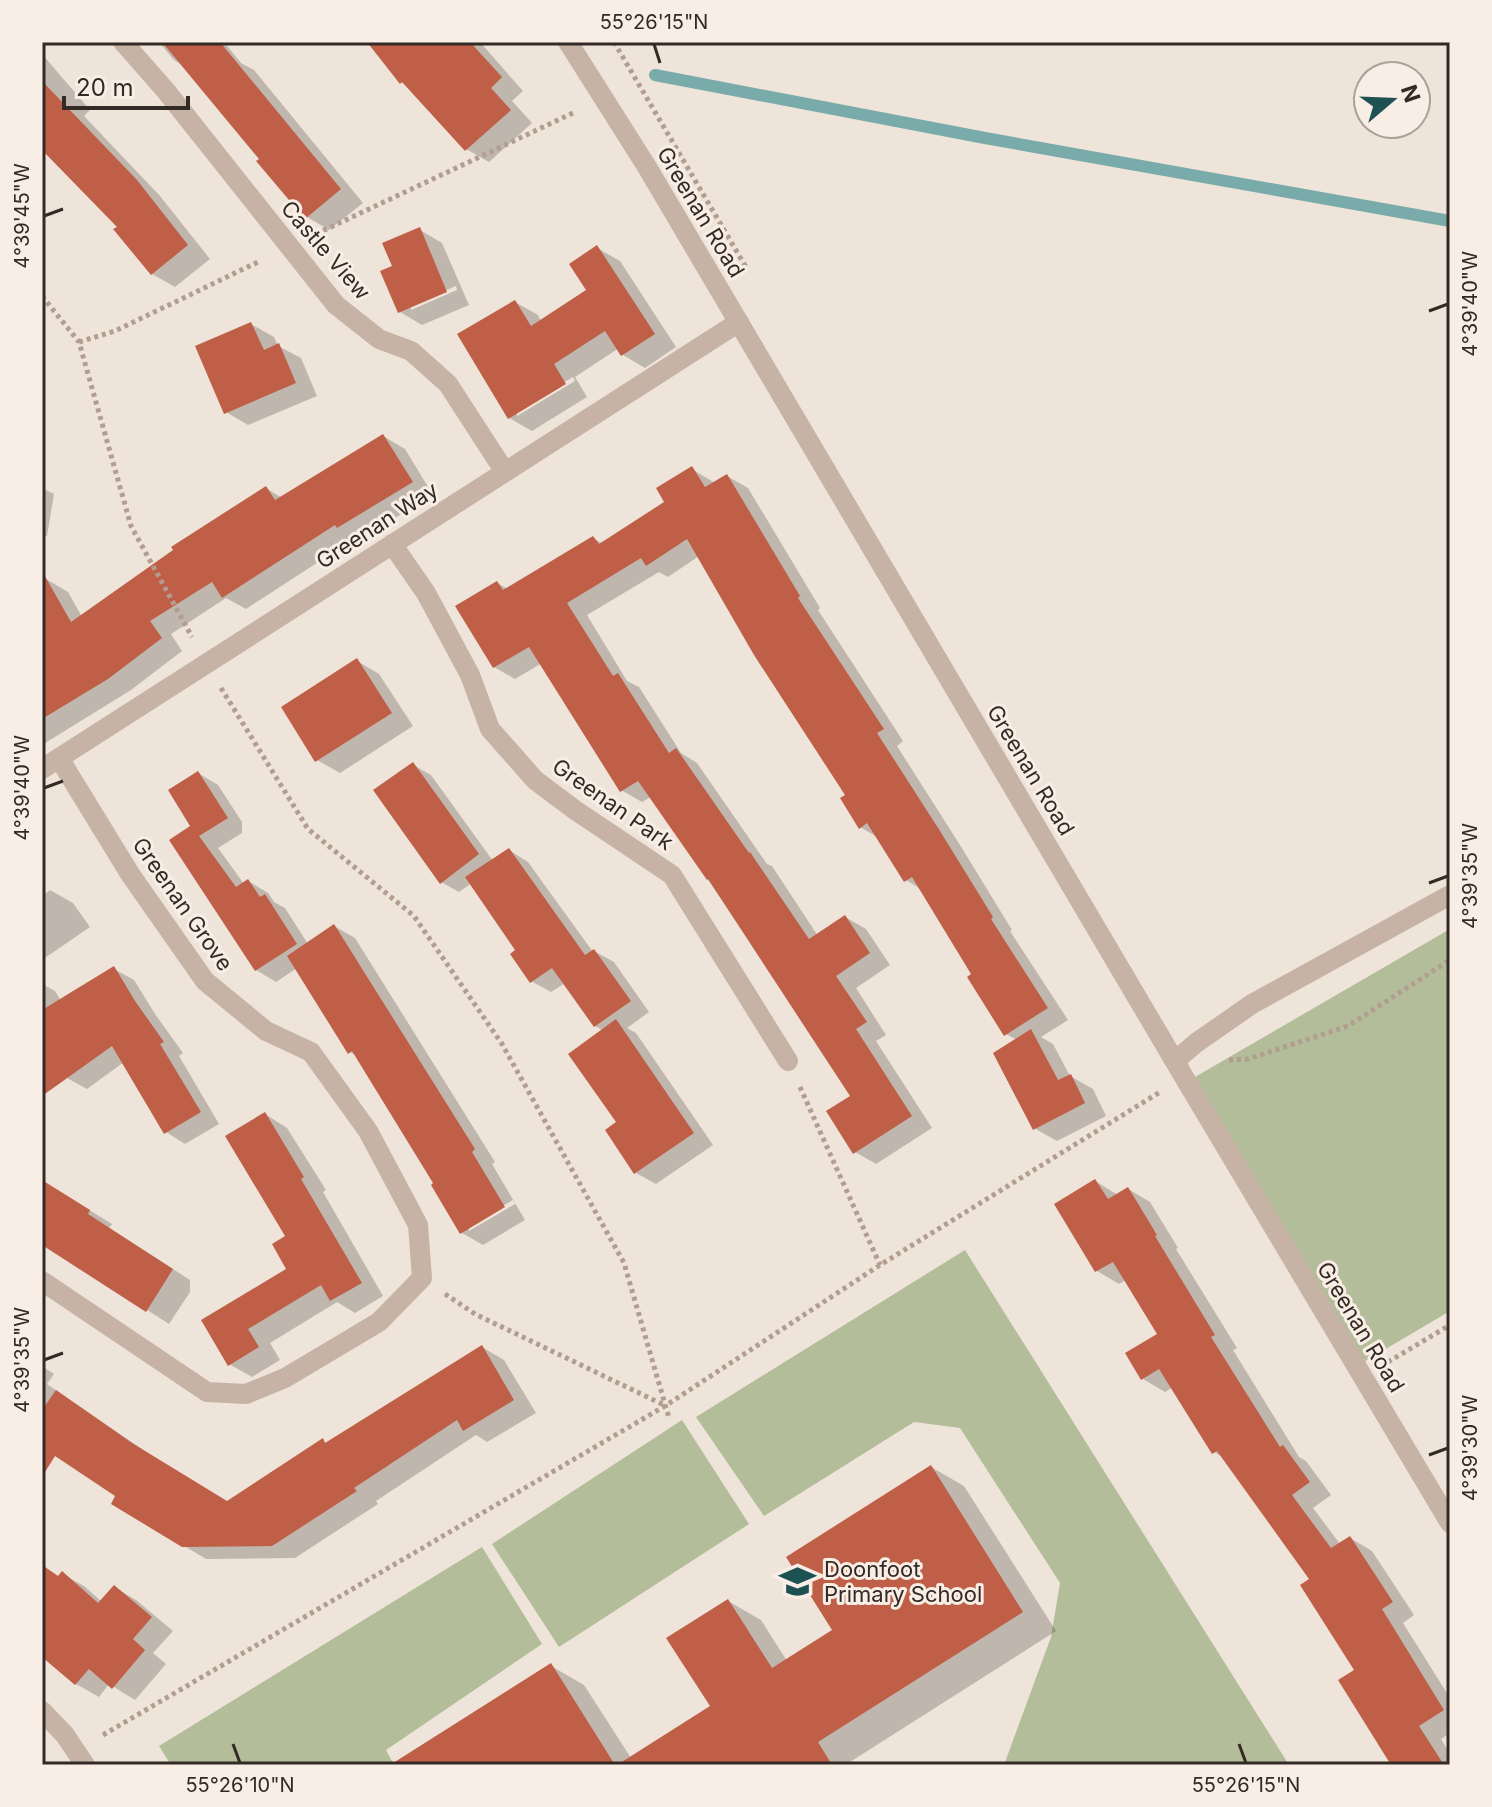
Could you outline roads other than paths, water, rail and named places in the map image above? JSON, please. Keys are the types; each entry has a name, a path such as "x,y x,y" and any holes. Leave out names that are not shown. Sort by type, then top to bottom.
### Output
{"street":[{"name":"Castle View","path":"123,42 166,91 336,305 379,339 411,351 448,384 505,472"},
{"name":"Greenan Road","path":"568,42 639,153 1450,1523"},
{"name":"Greenan Way","path":"51,763 739,322"},
{"name":"Greenan Park","path":"392,544 426,593 470,675 490,729 535,780 672,875 788,1061"},
{"name":"Greenan Grove","path":"42,1281 207,1392 246,1394 285,1378 379,1322 422,1278 418,1225 368,1131 311,1052 266,1031 205,981 51,763"},
{"path":"1179,1069 1196,1043 1252,1004 1450,895"},
{"path":"42,1711 65,1735 80,1758"}],"waterway":[{"path":"655,75 1450,221"}],"place":[{"name":"Doonfoot Primary School","path":"798,1582"}]}
